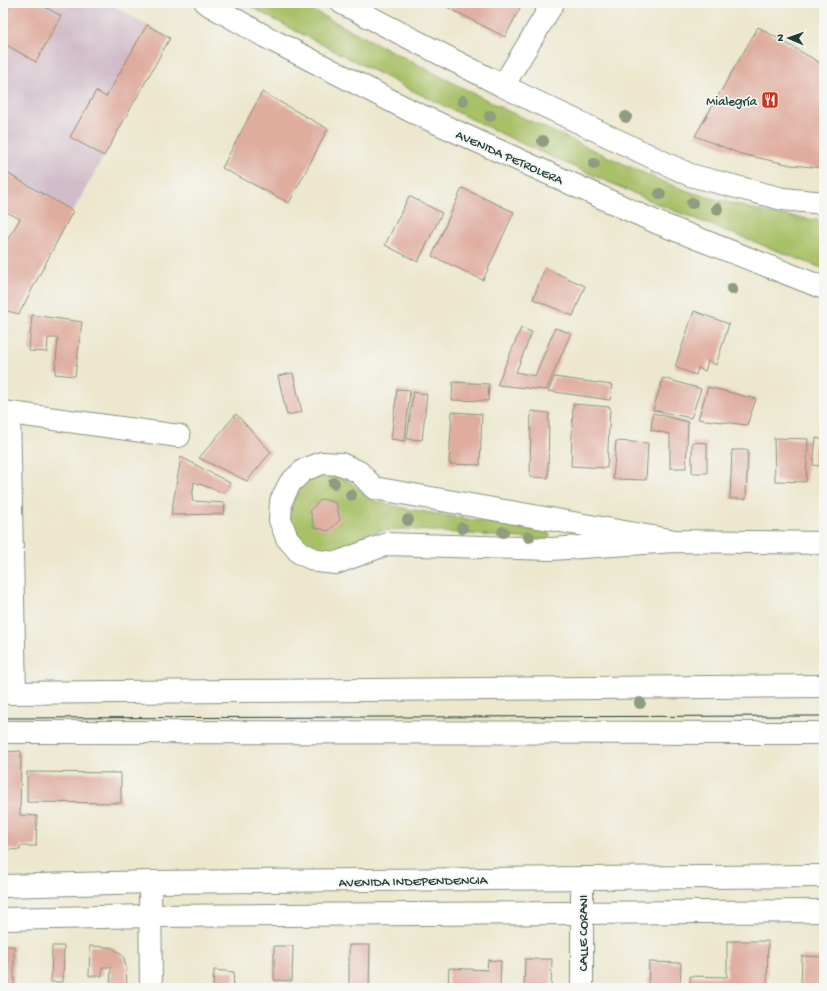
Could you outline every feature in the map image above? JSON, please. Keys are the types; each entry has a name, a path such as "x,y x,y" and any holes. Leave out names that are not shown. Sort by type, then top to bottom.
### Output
{"main road":[{"name":"AVENIDA PETROLERA","path":"206,3 268,38 413,112 658,223 824,288"},
{"path":"342,3 503,86 690,175 783,199 824,203"},
{"path":"503,86 553,3"},
{"path":"179,436 6,412 9,693 824,686"},
{"path":"675,541 374,488 359,472 341,464 322,463 304,470 290,483 281,501 280,520 287,538 300,553 317,561 336,563 387,544 551,549 675,541 824,543"},
{"path":"3,732 824,733"},
{"name":"AVENIDA INDEPENDENCIA","path":"3,886 150,882 824,876"},
{"name":"CALLE CORANI","path":"582,878 582,988"},
{"path":"150,882 151,988"},
{"path":"3,919 150,916 824,911"}],"shaded area":[{"path":"3,3 109,3 170,38 73,211 3,171"}],"green space":[{"path":"244,3 298,3 506,110 661,181 696,194 772,214 824,221 824,269 667,208 525,145 409,89"},
{"path":"318,475 333,475 347,480 369,499 407,509 546,532 550,537 546,540 403,529 380,531 334,550 319,550 305,544 295,534 289,520 294,491 305,481"}],"building":[{"path":"11,3 38,3 61,16 36,62 3,43 3,17"},
{"path":"439,3 511,3 520,8 505,37"},
{"path":"147,25 170,38 104,156 70,137 96,91 106,97"},
{"name":"Mialegría","path":"758,27 824,65 824,168 791,165 741,154 695,136"},
{"path":"262,92 328,129 289,203 222,168"},
{"path":"3,171 73,211 19,314 3,310 3,247 20,219 3,210"},
{"path":"462,188 514,212 483,280 432,256"},
{"path":"409,196 442,213 418,262 385,245"},
{"path":"545,268 585,286 573,316 533,299"},
{"path":"694,311 729,324 716,365 708,361 705,371 698,368 696,375 675,367"},
{"path":"32,315 82,322 75,376 55,374 58,338 48,338 47,352 29,351"},
{"path":"521,328 532,332 516,372 535,376 555,328 571,333 546,390 497,385"},
{"path":"293,373 302,412 287,415 278,376"},
{"path":"554,377 612,385 610,400 548,391"},
{"path":"663,378 701,389 691,418 653,410"},
{"path":"453,382 489,384 488,401 452,400"},
{"path":"708,387 756,399 747,425 698,419"},
{"path":"397,389 410,390 405,441 391,439"},
{"path":"413,392 427,394 422,440 407,439"},
{"path":"573,404 610,407 607,468 571,466"},
{"path":"531,411 549,413 548,478 530,477"},
{"path":"452,412 482,414 480,465 449,464"},
{"path":"653,413 688,422 686,468 670,468 670,434 651,430"},
{"path":"236,414 271,452 247,481 199,458"},
{"path":"774,438 808,439 806,482 775,481"},
{"path":"816,438 824,440 824,467 813,465"},
{"path":"616,441 648,443 646,480 613,479"},
{"path":"692,442 707,443 707,473 692,473"},
{"path":"732,450 748,450 746,499 730,499"},
{"path":"181,457 230,483 224,493 194,482 192,501 225,503 224,514 171,515"},
{"path":"322,499 336,503 340,520 328,531 314,527 310,510"},
{"path":"21,751 20,815 37,816 36,846 20,846 20,850 3,849 3,752"},
{"path":"27,772 121,773 121,803 27,802"},
{"path":"727,941 768,941 767,988 690,988 690,976 727,977"},
{"path":"349,945 370,945 369,988 349,988"},
{"path":"3,946 14,946 14,988 3,988"},
{"path":"52,946 64,946 63,982 51,982"},
{"path":"90,946 113,948 121,954 124,958 126,967 127,988 110,988 111,967 102,967 102,976 89,976"},
{"path":"274,946 293,946 292,981 274,980"},
{"path":"802,956 824,957 824,988 801,988"},
{"path":"525,959 552,959 551,988 524,988"},
{"path":"488,960 501,961 500,988 448,988 449,968 487,970"},
{"path":"649,962 681,963 680,988 648,988"},
{"path":"214,970 234,972 233,988 213,988"}],"tram line":[{"path":"3,718 824,716"}],"place":[{"name":"Mialegría","path":"770,100"}]}
